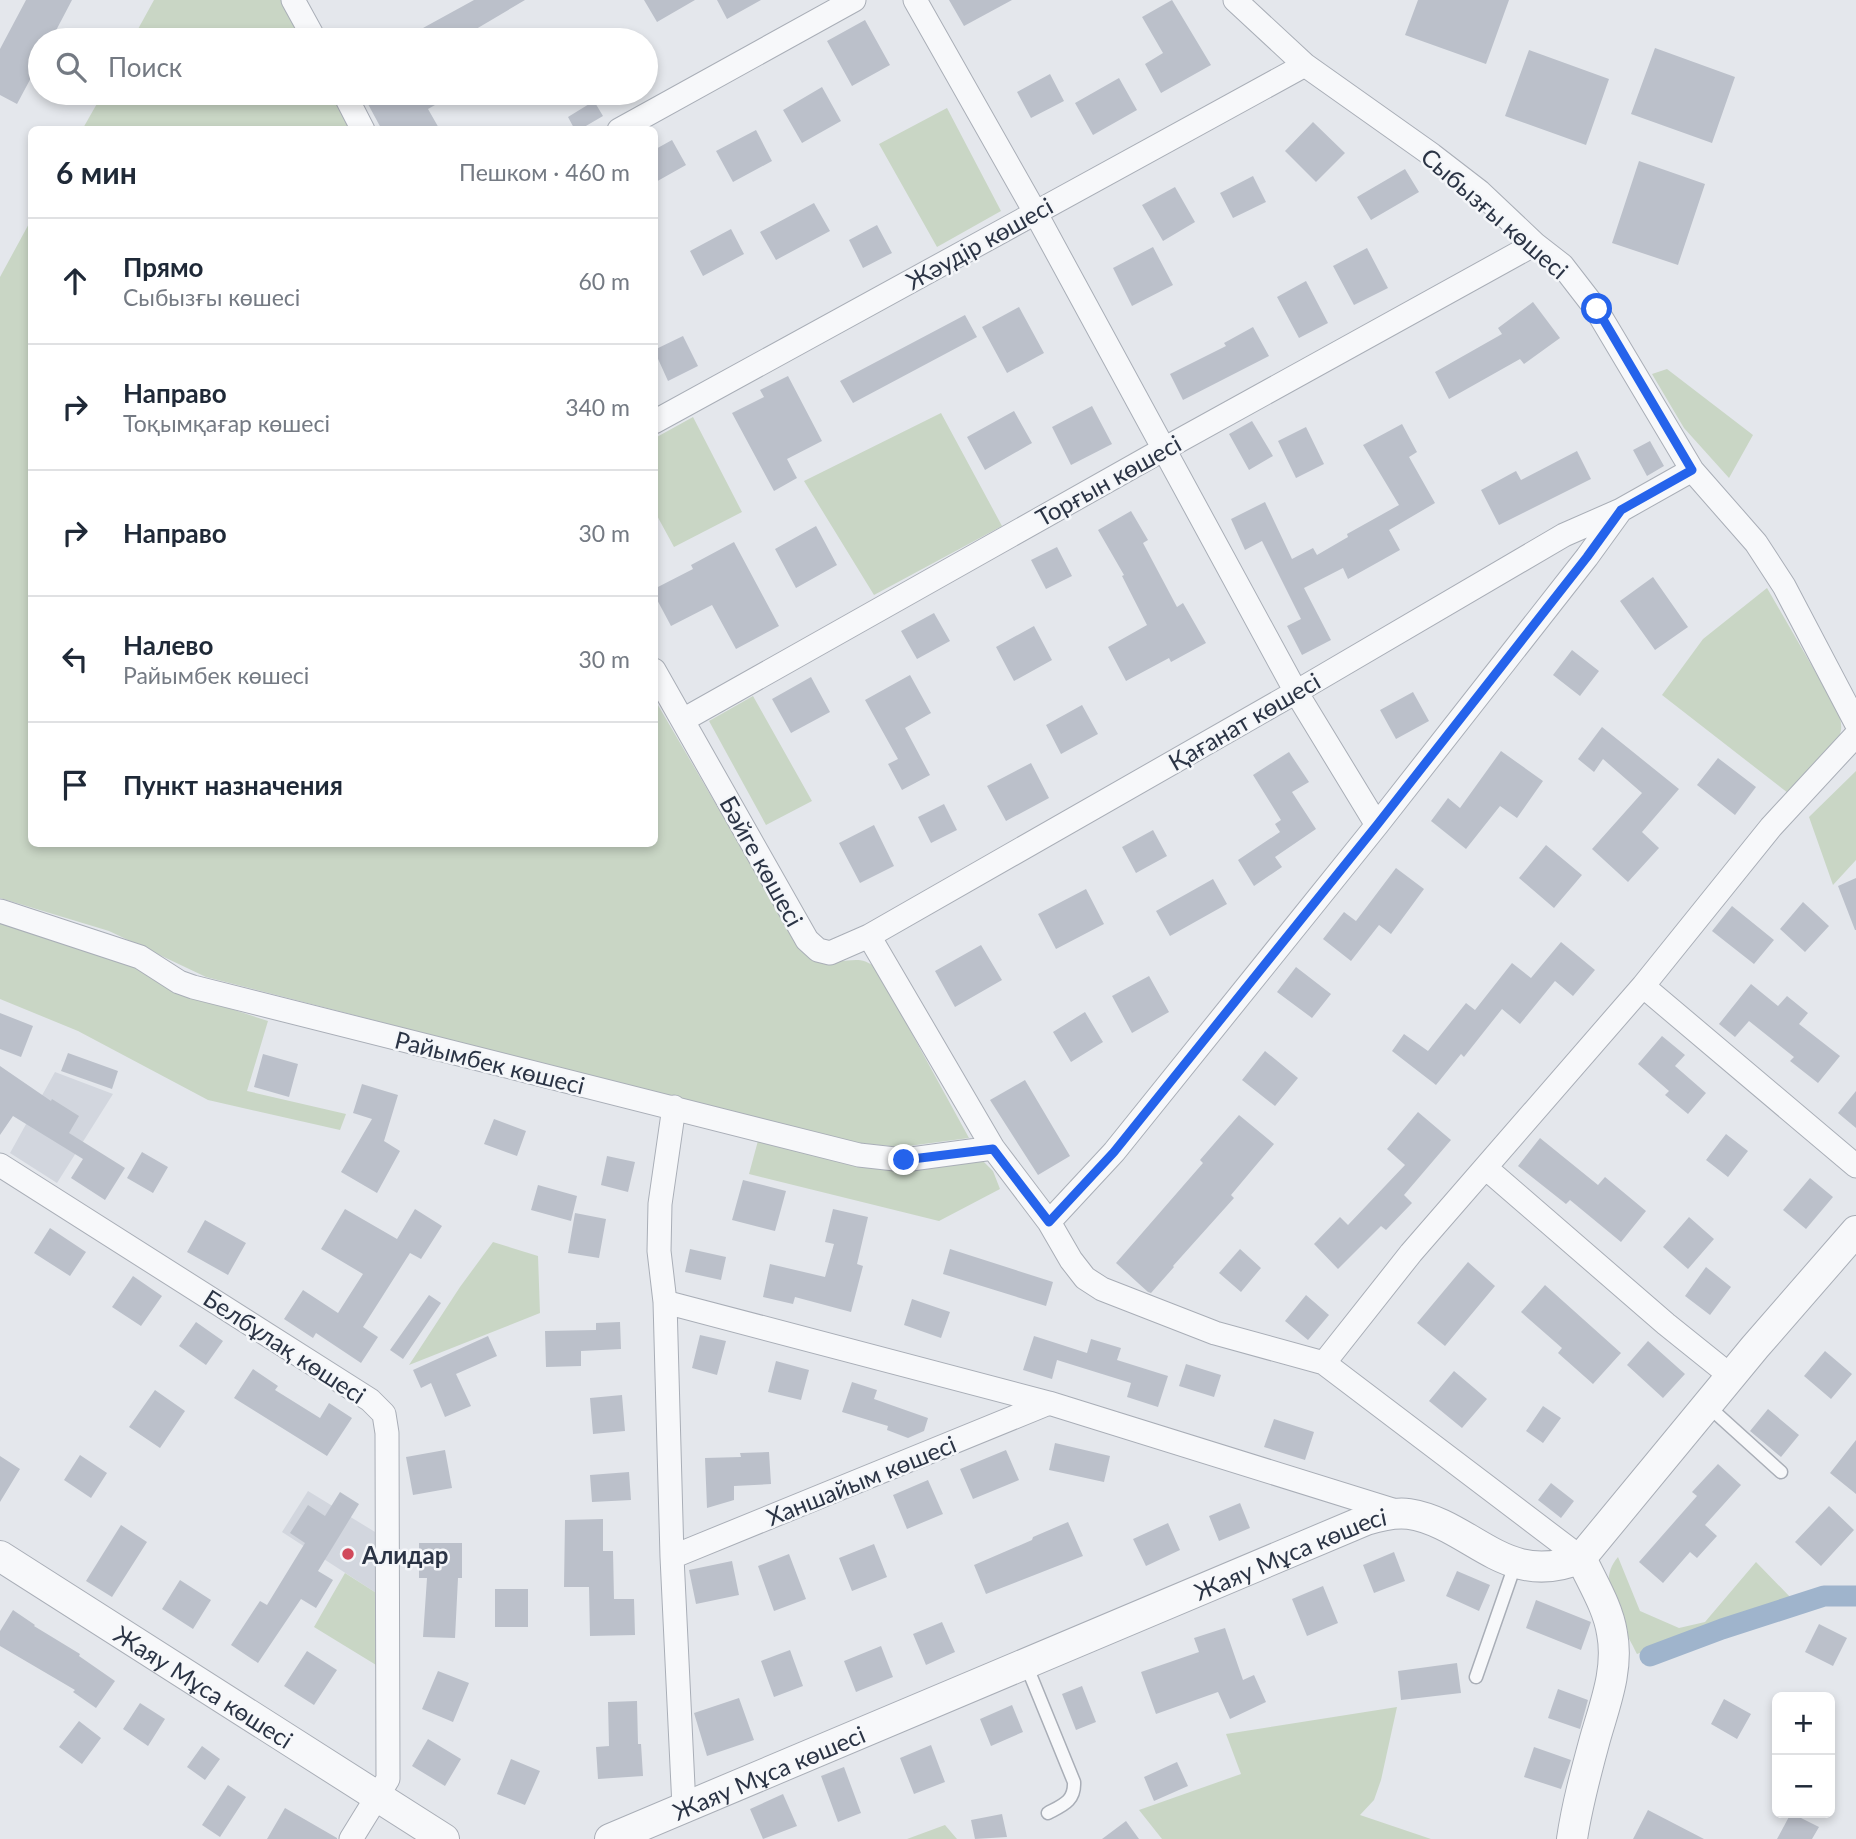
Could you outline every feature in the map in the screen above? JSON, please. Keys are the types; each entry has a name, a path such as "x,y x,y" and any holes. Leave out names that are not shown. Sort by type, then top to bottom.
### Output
{"street":[{"path":"293,0 308,28"},
{"path":"626,126 853,0"},
{"path":"915,0 1035,212 1296,692 1377,825"},
{"name":"Сыбызғы көшесі","path":"1235,0 1305,65 1470,185 1562,265 1597,309 1692,470 1763,554 1784,586 1856,723"},
{"name":"Жәудір көшесі","path":"658,420 1305,65"},
{"path":"350,105 361,126"},
{"name":"Торғын көшесі","path":"683,720 1535,244"},
{"name":"Қағанат көшесі","path":"869,936 1564,535 1621,510 1692,470"},
{"path":"1049,1222 1114,1152 1377,825 1621,510"},
{"name":"Бәйге көшесі","path":"658,677 812,945 818,950 830,953 869,936"},
{"path":"1324,1363 1411,1254 1643,986 1771,827 1856,735"},
{"name":"Райымбек көшесі","path":"0,911 140,957 179,982 193,987 859,1155 904,1160 993,1149"},
{"path":"869,936 993,1149 1049,1222 1085,1278 1102,1289 1215,1332 1324,1363 1581,1558 1606,1611 1615,1653 1613,1673 1572,1839"},
{"path":"1643,986 1856,1166"},
{"path":"674,1108 660,1204 659,1251 665,1302 684,1807"},
{"name":"Белбұлақ көшесі","path":"0,1165 370,1400 384,1414 387,1433 388,1779 378,1797"},
{"path":"1487,1169 1666,1324 1732,1377"},
{"path":"1581,1558 1755,1347 1856,1231"},
{"path":"665,1302 1049,1403 1405,1514"},
{"name":"Ханшайым көшесі","path":"673,1557 1049,1403"},
{"name":"Жаяу Мұса көшесі","path":"610,1839 1345,1527 1380,1516 1405,1514 1432,1521 1492,1554 1516,1562 1555,1566 1581,1558"},
{"name":"Жаяу Мұса көшесі","path":"0,1556 444,1839"},
{"path":"351,1839 378,1797"}],"lane":[{"path":"1708,1406 1781,1472"},
{"path":"1476,1677 1516,1562"},
{"path":"1026,1662 1074,1782 1073,1797 1069,1802 1048,1813"}],"shaded area":[{"path":"55,1072 113,1094 57,1183 10,1153"},
{"name":"Алидар","path":"308,1491 380,1535 381,1596 282,1532"}],"green space":[{"path":"154,0 283,0 298,28 139,28"},
{"path":"96,105 338,105 349,126 84,126"},
{"path":"947,108 1001,211 937,247 879,144"},
{"path":"28,226 28,847 658,847 658,705 794,938 828,959 863,961 876,968 969,1138 901,1147 848,1142 206,977 109,931 0,898 0,277"},
{"path":"1667,369 1753,435 1729,478 1684,428 1652,374"},
{"path":"941,413 1002,526 874,595 804,481"},
{"path":"693,417 742,512 674,547 658,518 658,436"},
{"path":"1767,588 1839,713 1841,725 1841,732 1835,743 1788,793 1662,695 1703,639"},
{"path":"753,696 812,801 766,825 709,721"},
{"path":"1856,771 1856,860 1833,885 1809,817"},
{"path":"0,920 131,961 182,993 268,1021 247,1091 346,1114 340,1130 208,1100 78,1031 0,999"},
{"path":"759,1137 983,1161 993,1171 1000,1189 939,1221 749,1174"},
{"path":"493,1242 538,1256 540,1313 409,1365 460,1287"},
{"path":"1618,1557 1640,1611 1679,1628 1705,1622 1756,1562 1792,1599 1637,1654 1613,1605 1610,1593 1611,1568"},
{"path":"345,1573 381,1596 381,1668 314,1627"},
{"path":"1397,1707 1381,1780 1374,1800 1360,1815 1431,1839 1162,1839 1139,1810 1241,1774 1226,1734"},
{"path":"945,1825 957,1839 907,1839"}],"building":[{"path":"26,0 72,0 57,28 28,28 28,83 17,104 0,95 0,49"},
{"path":"474,0 525,0 478,28 423,28"},
{"path":"644,0 695,0 657,22"},
{"path":"717,0 761,0 727,19"},
{"path":"949,0 1012,0 964,26"},
{"path":"1172,0 1211,65 1161,93 1145,64 1163,53 1142,17"},
{"path":"1418,0 1509,0 1486,64 1405,35"},
{"path":"865,20 890,65 852,86 827,41"},
{"path":"1655,48 1735,77 1712,143 1631,114"},
{"path":"1529,50 1609,79 1586,145 1505,116"},
{"path":"1050,74 1064,101 1031,118 1017,92"},
{"path":"1119,78 1137,110 1093,135 1075,103"},
{"path":"822,87 841,121 802,143 783,110"},
{"path":"368,105 435,105 428,109 438,126 380,126"},
{"path":"588,105 596,105 603,116 586,126 573,126 568,117"},
{"path":"1313,122 1345,153 1316,182 1285,151"},
{"path":"756,130 772,161 733,182 716,151"},
{"path":"672,140 686,165 658,181 658,148"},
{"path":"1639,161 1705,184 1678,265 1612,243"},
{"path":"1405,169 1419,192 1371,220 1357,197"},
{"path":"1253,176 1266,202 1233,218 1220,193"},
{"path":"1175,187 1195,222 1163,241 1142,205"},
{"path":"814,203 830,231 776,260 760,232"},
{"path":"877,225 892,253 863,268 849,240"},
{"path":"731,229 744,254 703,276 690,251"},
{"path":"1153,247 1173,285 1132,306 1113,268"},
{"path":"1367,248 1388,288 1354,305 1333,266"},
{"path":"1306,281 1328,323 1299,338 1277,297"},
{"path":"1533,302 1560,338 1524,364 1520,359 1449,399 1435,372 1502,334 1498,328"},
{"path":"1019,307 1044,353 1007,373 982,327"},
{"path":"965,315 977,337 853,403 840,381"},
{"path":"1253,327 1269,356 1183,400 1170,374 1226,346 1224,343"},
{"path":"683,336 698,366 668,381 658,359 658,348"},
{"path":"788,376 822,441 787,459 797,478 774,491 732,413 764,397 760,390"},
{"path":"1092,406 1112,444 1071,465 1052,427"},
{"path":"1014,411 1032,443 985,470 967,437"},
{"path":"1252,421 1273,456 1249,470 1229,434"},
{"path":"1402,424 1417,452 1409,457 1435,503 1389,530 1400,550 1348,579 1343,568 1304,588 1331,640 1302,655 1287,626 1301,619 1262,541 1245,550 1231,519 1265,502 1292,559 1313,548 1317,555 1348,537 1347,534 1399,505 1363,445"},
{"path":"1306,427 1324,464 1296,478 1278,441"},
{"path":"1650,441 1664,466 1647,476 1633,450"},
{"path":"1577,451 1591,479 1499,525 1481,490 1516,471 1521,480"},
{"path":"1131,511 1148,540 1143,543 1177,607 1183,603 1206,643 1171,662 1169,658 1126,681 1108,647 1147,625 1122,576 1124,575 1098,530"},
{"path":"816,526 837,565 796,588 775,549"},
{"path":"734,542 779,626 736,649 712,605 671,626 658,602 658,587 693,569 691,565"},
{"path":"1057,547 1072,576 1046,589 1031,560"},
{"path":"1653,577 1688,627 1655,650 1620,601"},
{"path":"934,613 950,641 917,659 901,631"},
{"path":"1034,626 1052,660 1014,681 996,647"},
{"path":"1572,650 1599,671 1580,696 1553,675"},
{"path":"910,675 931,713 905,728 930,775 902,790 888,764 898,759 865,700"},
{"path":"811,677 830,712 791,733 772,699"},
{"path":"1413,692 1429,721 1396,739 1380,710"},
{"path":"1082,705 1098,734 1061,754 1046,725"},
{"path":"1602,727 1679,789 1642,832 1659,848 1628,882 1592,849 1642,793 1603,759 1594,772 1578,759"},
{"path":"1501,751 1543,781 1517,818 1500,806 1466,849 1431,821 1448,798 1460,808"},
{"path":"1289,752 1309,782 1292,792 1316,829 1275,857 1282,867 1254,886 1238,860 1280,832 1275,824 1281,820 1253,775"},
{"path":"1718,758 1756,787 1735,815 1697,785"},
{"path":"1031,763 1049,798 1006,821 987,786"},
{"path":"944,804 957,830 931,843 918,817"},
{"path":"874,825 894,866 860,883 839,843"},
{"path":"1153,830 1167,856 1136,873 1122,847"},
{"path":"1546,845 1582,875 1554,908 1519,878"},
{"path":"1396,868 1424,889 1391,934 1379,925 1351,961 1323,939 1344,912 1356,921"},
{"path":"1856,878 1856,930 1855,930 1838,886"},
{"path":"1213,879 1227,904 1170,936 1156,911"},
{"path":"1086,889 1104,924 1056,949 1038,914"},
{"path":"1803,902 1829,926 1805,952 1780,929"},
{"path":"1732,906 1774,940 1754,964 1712,931"},
{"path":"1561,942 1595,970 1573,996 1555,981 1520,1024 1502,1009 1464,1057 1461,1054 1436,1085 1392,1051 1404,1034 1428,1051 1466,1003 1475,1010 1512,963 1531,978"},
{"path":"981,945 1002,980 955,1007 935,971"},
{"path":"1296,967 1331,994 1312,1018 1277,992"},
{"path":"1149,976 1169,1012 1132,1033 1112,996"},
{"path":"1751,984 1778,1006 1787,996 1808,1013 1799,1024 1840,1056 1818,1083 1790,1061 1794,1057 1749,1021 1735,1037 1719,1024"},
{"path":"1085,1012 1103,1042 1071,1062 1053,1032"},
{"path":"0,1013 33,1026 21,1057 0,1049"},
{"path":"1662,1036 1685,1055 1675,1066 1706,1093 1688,1114 1665,1095 1669,1091 1638,1064"},
{"path":"1265,1051 1298,1078 1275,1106 1242,1080"},
{"path":"68,1053 118,1071 112,1089 61,1071"},
{"path":"263,1054 298,1064 289,1097 254,1087"},
{"path":"0,1066 51,1101 52,1099 79,1116 69,1133 125,1168 105,1200 71,1178 83,1159 13,1116 0,1135"},
{"path":"1025,1080 1070,1156 1038,1175 990,1100"},
{"path":"362,1084 398,1095 384,1141 400,1151 377,1193 341,1172 372,1119 353,1113"},
{"path":"1856,1091 1856,1128 1838,1113"},
{"path":"1418,1112 1451,1140 1404,1195 1412,1203 1386,1230 1381,1226 1338,1269 1314,1244 1340,1217 1348,1225 1405,1165 1387,1149"},
{"path":"1239,1115 1274,1144 1231,1195 1234,1198 1151,1293 1148,1292 1116,1263 1203,1163 1200,1160"},
{"path":"494,1119 526,1131 517,1156 484,1144"},
{"path":"1726,1134 1748,1151 1728,1177 1706,1160"},
{"path":"1540,1138 1598,1185 1605,1177 1646,1211 1621,1242 1570,1200 1566,1204 1518,1166"},
{"path":"142,1152 168,1167 153,1193 127,1178"},
{"path":"607,1156 635,1162 628,1192 601,1185"},
{"path":"1810,1178 1833,1197 1806,1229 1783,1210"},
{"path":"743,1180 786,1191 775,1231 732,1220"},
{"path":"538,1185 577,1196 571,1221 531,1210"},
{"path":"345,1209 397,1239 415,1209 442,1226 421,1259 410,1253 363,1327 378,1337 361,1363 316,1333 313,1338 284,1319 303,1290 338,1313 363,1274 321,1249"},
{"path":"833,1209 868,1217 857,1264 863,1266 851,1312 795,1297 793,1304 763,1297 770,1264 825,1277 834,1244 825,1242"},
{"path":"575,1213 606,1219 599,1258 568,1253"},
{"path":"1689,1217 1714,1239 1688,1269 1663,1247"},
{"path":"205,1220 246,1243 228,1275 187,1252"},
{"path":"50,1228 86,1252 70,1276 34,1253"},
{"path":"690,1249 726,1257 721,1280 685,1272"},
{"path":"950,1249 1053,1282 1046,1306 943,1274"},
{"path":"1240,1249 1261,1268 1241,1292 1219,1273"},
{"path":"1468,1262 1495,1286 1445,1346 1417,1323"},
{"path":"1706,1267 1731,1287 1710,1315 1685,1296"},
{"path":"133,1276 162,1296 141,1326 112,1307"},
{"path":"1545,1285 1621,1353 1593,1384 1558,1353 1562,1348 1521,1312"},
{"path":"429,1295 441,1303 403,1359 390,1350"},
{"path":"1306,1295 1329,1315 1308,1340 1285,1321"},
{"path":"912,1299 950,1312 941,1338 904,1325"},
{"path":"196,1322 223,1341 206,1365 179,1346"},
{"path":"620,1322 621,1349 581,1351 581,1366 546,1367 545,1331 596,1330 596,1323"},
{"path":"700,1335 726,1341 717,1375 692,1368"},
{"path":"488,1336 497,1356 456,1374 471,1406 445,1417 431,1383 421,1388 413,1370"},
{"path":"1034,1336 1087,1353 1091,1339 1121,1348 1117,1360 1168,1376 1158,1407 1127,1397 1131,1383 1057,1360 1052,1379 1023,1370"},
{"path":"1648,1341 1685,1374 1663,1398 1627,1365"},
{"path":"1825,1351 1852,1374 1831,1399 1804,1376"},
{"path":"776,1361 809,1370 801,1400 768,1392"},
{"path":"1186,1364 1221,1375 1214,1397 1179,1386"},
{"path":"253,1369 278,1386 275,1390 320,1418 329,1403 352,1418 327,1456 234,1398"},
{"path":"1454,1371 1487,1399 1462,1428 1429,1401"},
{"path":"852,1382 877,1390 874,1399 928,1418 924,1431 908,1438 887,1430 888,1426 842,1412"},
{"path":"155,1390 185,1411 160,1448 129,1427"},
{"path":"622,1395 625,1431 593,1434 590,1398"},
{"path":"1543,1406 1561,1418 1543,1443 1526,1431"},
{"path":"1768,1409 1799,1435 1781,1457 1750,1431"},
{"path":"1274,1419 1314,1432 1305,1460 1264,1447"},
{"path":"1856,1440 1856,1494 1830,1473"},
{"path":"1055,1443 1110,1456 1104,1482 1049,1470"},
{"path":"445,1450 452,1488 413,1495 406,1457"},
{"path":"1006,1450 1019,1480 973,1499 960,1469"},
{"path":"769,1452 771,1484 734,1486 734,1500 707,1508 705,1458 741,1457 740,1453"},
{"path":"80,1455 107,1473 91,1498 64,1480"},
{"path":"0,1456 20,1469 0,1502"},
{"path":"1718,1464 1741,1485 1705,1525 1717,1536 1697,1558 1690,1552 1663,1583 1639,1562 1697,1496 1692,1492"},
{"path":"629,1472 631,1500 592,1502 590,1475"},
{"path":"928,1480 943,1514 907,1529 893,1495"},
{"path":"1551,1483 1574,1501 1561,1518 1538,1500"},
{"path":"340,1492 359,1504 318,1571 333,1580 316,1608 301,1599 258,1663 231,1645 260,1601 267,1605 305,1543 290,1533 308,1505 325,1516"},
{"path":"1240,1503 1250,1528 1219,1541 1209,1516"},
{"path":"1829,1506 1854,1530 1821,1566 1795,1542"},
{"path":"603,1519 603,1551 613,1551 614,1599 634,1599 635,1635 590,1636 589,1587 564,1587 565,1520"},
{"path":"1068,1522 1083,1556 986,1594 974,1565"},
{"path":"1168,1523 1180,1550 1146,1566 1133,1539"},
{"path":"121,1525 147,1542 112,1597 86,1581"},
{"path":"419,1543 462,1543 462,1578 458,1578 455,1638 423,1637 427,1578 419,1578"},
{"path":"874,1544 887,1577 852,1591 839,1558"},
{"path":"1394,1552 1405,1581 1374,1593 1363,1565"},
{"path":"789,1554 806,1599 774,1611 758,1566"},
{"path":"732,1561 739,1595 696,1604 689,1570"},
{"path":"1457,1571 1490,1585 1479,1611 1446,1596"},
{"path":"180,1580 211,1600 193,1629 162,1609"},
{"path":"1323,1586 1338,1623 1307,1636 1292,1599"},
{"path":"495,1589 528,1589 528,1627 495,1627"},
{"path":"1536,1600 1591,1622 1581,1650 1526,1628"},
{"path":"13,1610 80,1654 79,1656 115,1681 96,1708 73,1692 75,1690 0,1646 0,1631"},
{"path":"942,1622 955,1652 926,1665 913,1634"},
{"path":"1819,1624 1847,1638 1833,1666 1805,1652"},
{"path":"1225,1628 1243,1680 1254,1675 1266,1702 1230,1719 1218,1692 1156,1714 1141,1672 1199,1652 1194,1638"},
{"path":"881,1646 893,1677 856,1692 844,1661"},
{"path":"790,1650 803,1686 774,1697 761,1661"},
{"path":"307,1651 337,1670 314,1705 284,1686"},
{"path":"1457,1663 1461,1693 1401,1700 1398,1671"},
{"path":"438,1671 469,1683 453,1722 422,1709"},
{"path":"1082,1686 1096,1722 1076,1730 1062,1694"},
{"path":"1558,1689 1588,1700 1580,1729 1548,1718"},
{"path":"739,1698 754,1740 707,1756 694,1713"},
{"path":"1724,1699 1751,1714 1737,1739 1711,1724"},
{"path":"637,1701 638,1744 641,1744 643,1776 598,1779 596,1747 609,1746 608,1702"},
{"path":"140,1703 165,1719 148,1746 123,1729"},
{"path":"1012,1705 1023,1732 991,1746 980,1719"},
{"path":"79,1721 101,1738 82,1764 59,1747"},
{"path":"428,1739 461,1759 445,1786 412,1766"},
{"path":"931,1745 945,1782 914,1794 900,1758"},
{"path":"202,1746 220,1759 205,1780 187,1767"},
{"path":"1534,1747 1571,1760 1561,1789 1524,1777"},
{"path":"511,1759 540,1771 525,1805 497,1794"},
{"path":"1177,1762 1188,1786 1154,1801 1144,1777"},
{"path":"844,1767 861,1813 838,1822 821,1776"},
{"path":"228,1785 246,1797 220,1837 202,1825"},
{"path":"783,1794 797,1826 763,1839 750,1809"},
{"path":"285,1808 337,1838 337,1839 267,1839"},
{"path":"1648,1810 1704,1839 1633,1839"},
{"path":"1002,1814 1007,1837 975,1839 971,1820"},
{"path":"1788,1818 1801,1818 1819,1827 1812,1839 1777,1839"},
{"path":"1126,1821 1139,1839 1102,1839"}],"waterway":[{"path":"1650,1656 1824,1596 1856,1596"}],"place":[{"name":"Алидар","path":"348,1554"}],"route":[{"path":"904,1160 993,1149 1049,1222 1114,1152 1377,825 1621,510 1692,470 1597,309"}]}
